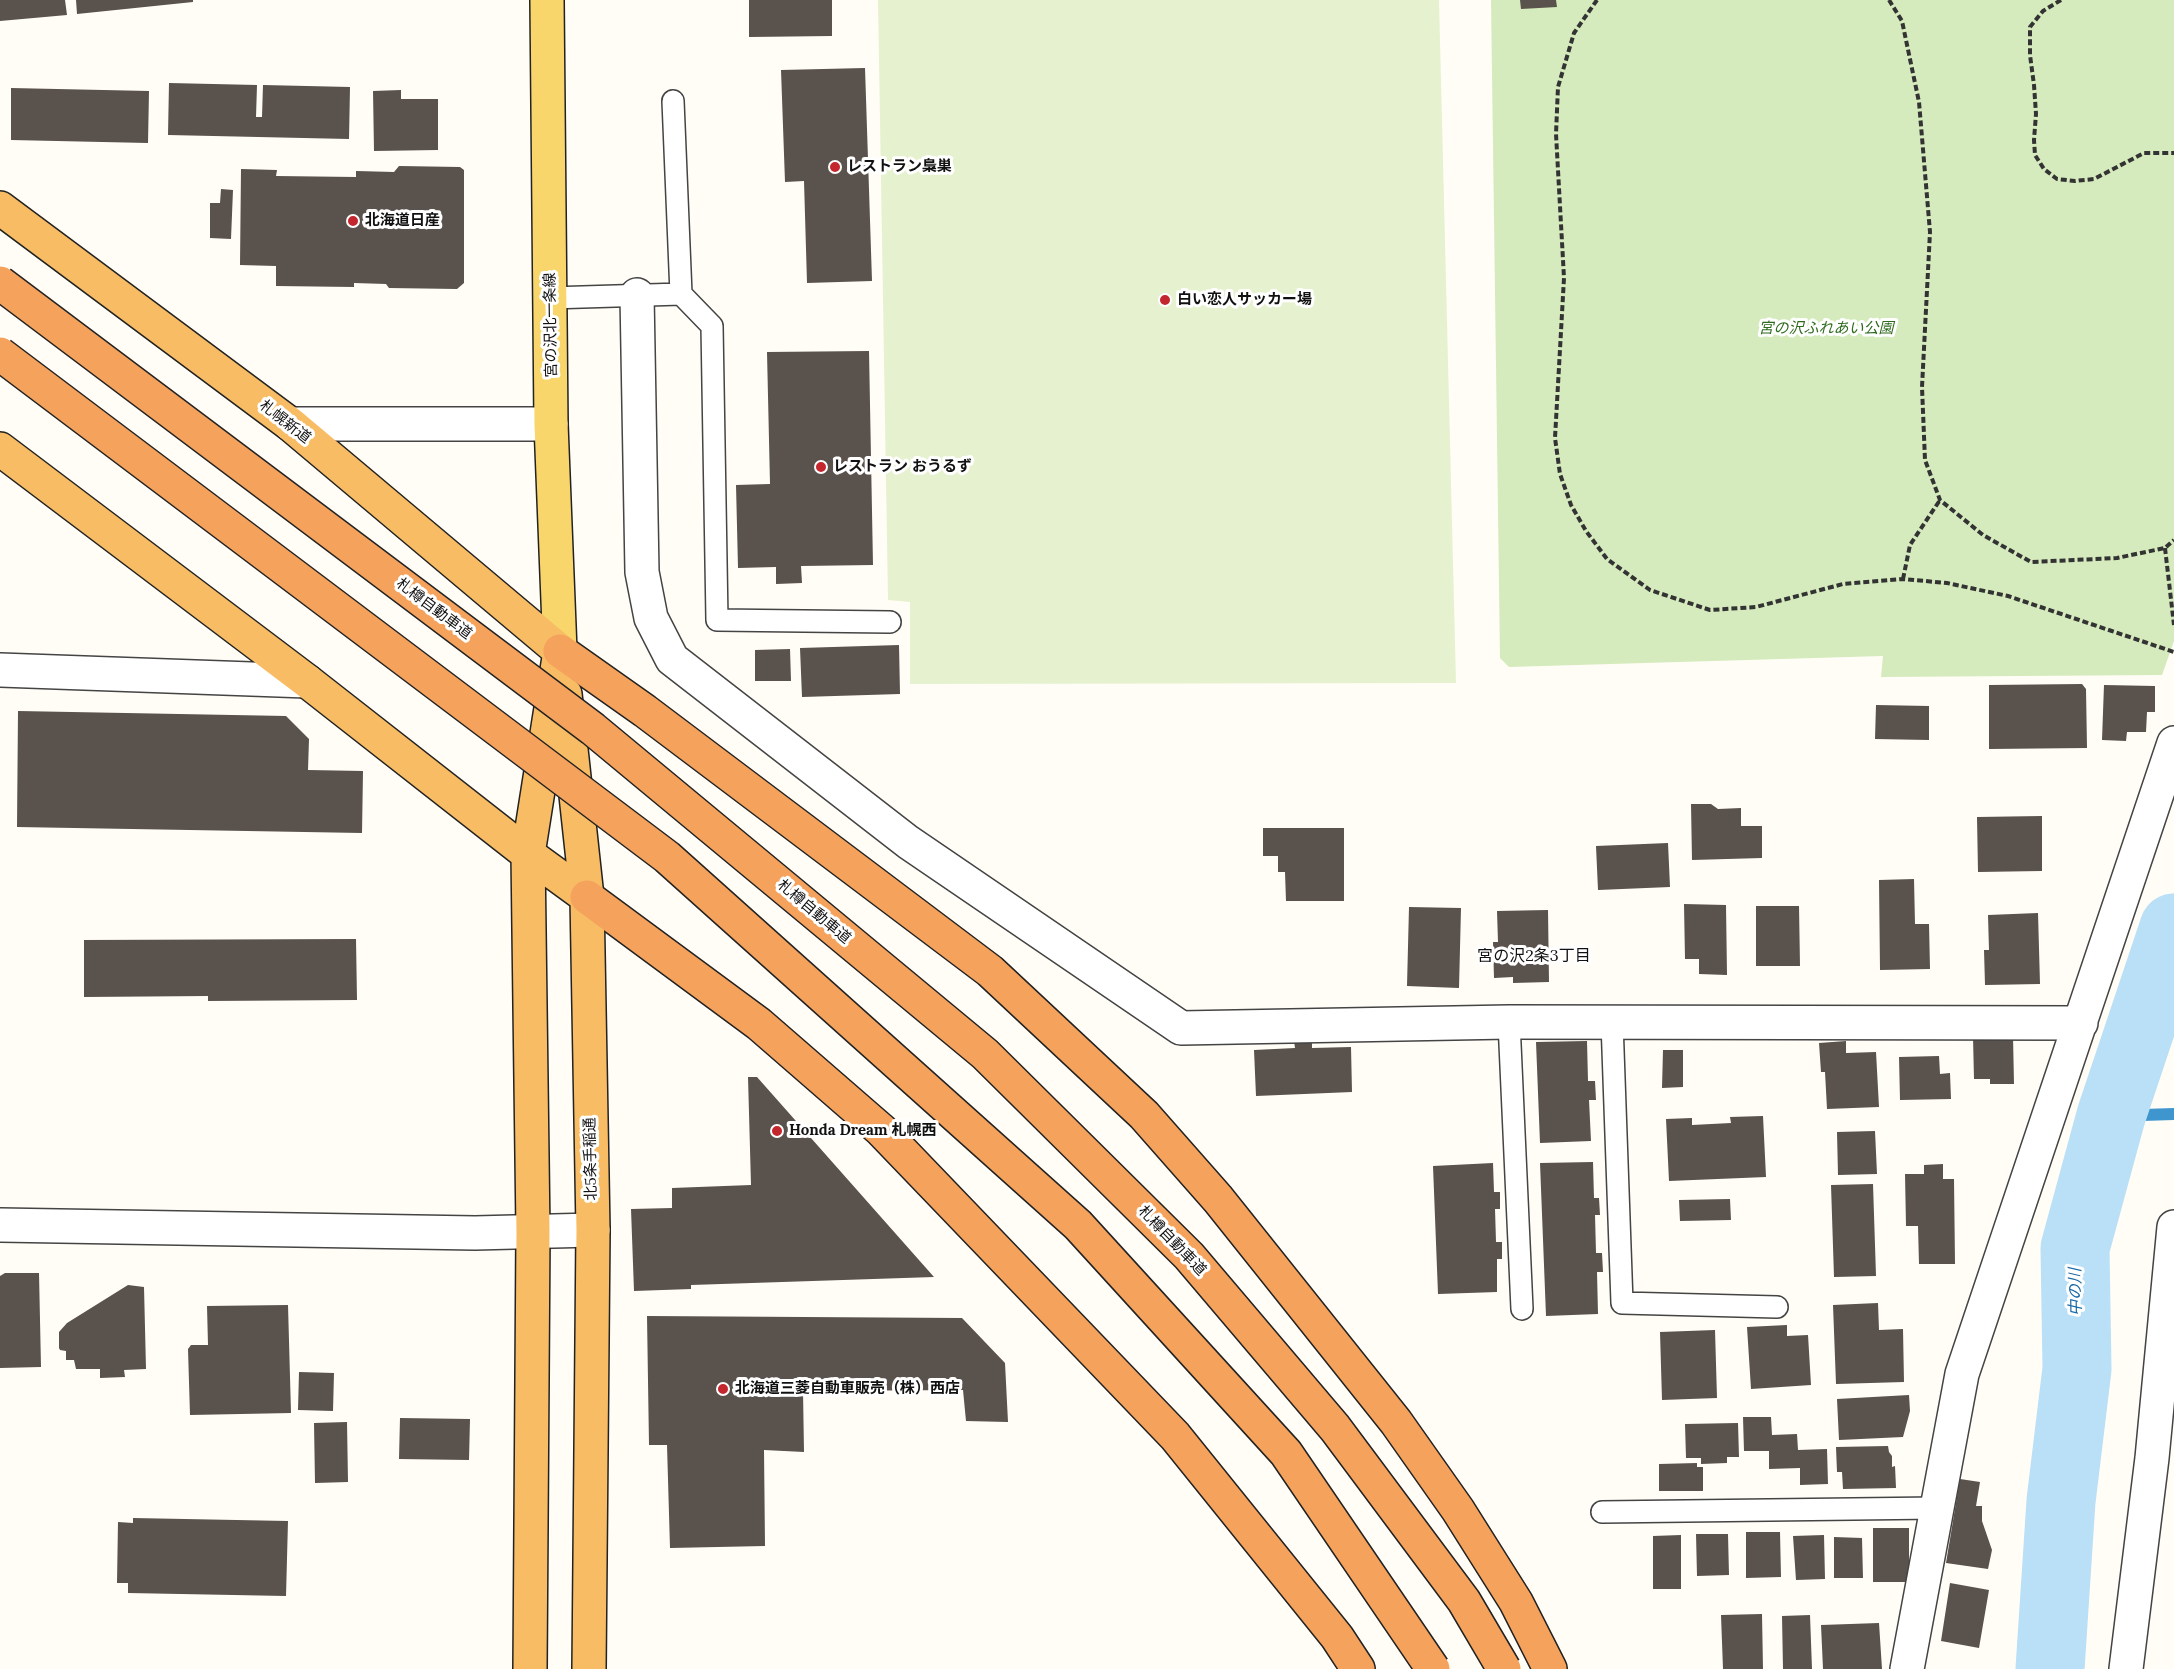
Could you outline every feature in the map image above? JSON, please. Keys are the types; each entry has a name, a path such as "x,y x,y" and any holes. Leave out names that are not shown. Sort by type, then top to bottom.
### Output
{"highway":[{"name":"札幌新道","path":"0,208 290,424 560,651"},
{"name":"札樽自動車道","path":"0,283 593,729 985,1054 1189,1256 1335,1428 1464,1601 1504,1669"},
{"path":"0,354 667,857 1078,1225 1286,1453 1433,1669"},
{"path":"0,449 307,681 528,854 759,1024 882,1130 1175,1436 1336,1637 1358,1669"},
{"path":"530,1669 533,1232 528,854 560,651 645,711 990,971 1144,1115 1218,1199 1396,1422 1458,1510 1516,1602 1550,1669"},
{"name":"北5条手稲通","path":"560,651 587,897 593,1230 589,1669"}],"main road":[{"name":"宮の沢北一条線","path":"547,0 551,424 560,651"}],"street":[{"path":"637,296 642,572 651,618 672,659 908,842 1181,1028 1612,1022 2081,1023"},
{"path":"290,424 551,424"},
{"path":"0,670 307,681"},
{"path":"1907,1669 1962,1374 2174,743"},
{"path":"0,1225 463,1233 593,1230"},
{"path":"2126,1669 2152,1458 2174,1227"}],"lane":[{"path":"672,101 681,294 712,326 717,620 890,622"},
{"path":"550,298 681,294"},
{"path":"1612,1022 1622,1303 1777,1307"},
{"path":"1509,1023 1522,1310"},
{"path":"1602,1512 1937,1508"}],"path":[{"path":"1597,0 1575,33 1558,87 1556,134 1564,278 1555,438 1560,474 1571,505 1586,531 1607,559 1650,590 1710,610 1756,607 1843,584 1903,579 1947,583 2008,596 2174,652"},
{"path":"1889,0 1902,21 1919,102 1930,232 1922,387 1925,460 1940,500 1983,535 2031,562 2118,558 2165,548 2174,540"},
{"path":"2061,0 2043,11 2030,27 2030,55 2036,114 2034,140 2036,155 2044,169 2057,179 2075,181 2094,179 2144,153 2174,153"},
{"path":"1903,579 1910,545 1940,500"},
{"path":"2165,548 2174,625"}],"green space":[{"name":"白い恋人サッカー場","path":"878,0 1439,0 1456,683 910,684 910,602 888,600"},
{"name":"宮の沢ふれあい公園","path":"1491,0 2174,0 2174,641 2162,675 1881,677 1883,656 1509,667 1500,658"}],"building":[{"path":"0,0 65,0 67,15 0,21"},
{"path":"76,0 193,0 193,2 77,14"},
{"path":"749,0 832,0 832,36 749,37"},
{"path":"1520,0 1556,0 1557,7 1521,9"},
{"path":"865,68 872,281 807,283 804,181 785,182 781,70"},
{"path":"169,83 257,85 256,117 262,117 263,85 350,87 349,139 168,135"},
{"path":"11,88 149,91 148,143 11,140"},
{"path":"401,90 401,99 438,99 438,150 374,151 373,91"},
{"name":"北海道日産","path":"399,166 460,167 464,170 464,283 457,289 389,288 386,284 354,283 354,287 276,286 276,266 240,265 241,169 277,170 276,176 356,177 356,171 394,172"},
{"path":"221,189 233,190 231,239 210,238 210,203 220,203"},
{"path":"869,351 873,565 801,566 802,583 776,584 776,567 738,568 736,485 770,484 767,352"},
{"path":"899,645 900,694 802,697 800,648"},
{"path":"790,649 791,681 755,681 755,650"},
{"path":"2082,684 2086,689 2087,748 1989,749 1989,685"},
{"path":"2104,685 2155,686 2155,712 2147,712 2146,732 2127,732 2126,741 2102,740"},
{"path":"1876,705 1929,706 1929,740 1875,739"},
{"path":"18,711 286,716 309,739 308,770 363,771 362,833 17,827"},
{"path":"1691,804 1711,804 1718,809 1741,808 1741,826 1762,826 1762,858 1692,860"},
{"path":"2042,816 2042,871 1978,872 1977,817"},
{"path":"1263,828 1344,828 1344,901 1286,901 1285,872 1278,872 1278,856 1263,856"},
{"path":"1668,843 1670,887 1598,890 1596,846"},
{"path":"1914,879 1915,924 1929,924 1930,969 1880,970 1879,880"},
{"path":"1684,904 1726,905 1727,975 1699,974 1699,959 1685,959"},
{"path":"1756,906 1799,906 1800,966 1756,966"},
{"path":"1409,907 1461,908 1459,988 1407,986"},
{"path":"1548,910 1549,982 1513,983 1513,977 1494,978 1493,942 1498,942 1497,911"},
{"path":"2038,913 2040,984 1985,985 1984,950 1989,950 1988,915"},
{"path":"356,939 357,1000 208,1001 208,996 84,997 84,940"},
{"path":"2013,1036 2014,1084 1990,1084 1990,1079 1974,1079 1973,1037"},
{"path":"1294,1041 1312,1041 1312,1048 1351,1047 1352,1092 1256,1096 1254,1050 1295,1048"},
{"path":"1587,1041 1588,1081 1595,1081 1596,1100 1589,1100 1591,1141 1540,1143 1536,1042"},
{"path":"1846,1041 1846,1053 1876,1052 1879,1107 1827,1109 1825,1072 1821,1072 1819,1043"},
{"path":"1663,1050 1683,1050 1683,1087 1662,1088"},
{"path":"1939,1056 1940,1074 1950,1073 1951,1099 1900,1100 1899,1057"},
{"name":"Honda Dream 札幌西","path":"748,1077 757,1077 934,1277 691,1285 691,1289 634,1291 631,1209 672,1208 672,1188 751,1185"},
{"path":"1763,1116 1766,1177 1669,1181 1666,1119 1692,1118 1692,1125 1731,1123 1730,1117"},
{"path":"1875,1131 1877,1174 1838,1175 1837,1132"},
{"path":"1593,1162 1594,1198 1599,1198 1600,1215 1595,1215 1596,1253 1602,1253 1603,1272 1597,1272 1598,1314 1546,1316 1540,1163"},
{"path":"1493,1163 1494,1192 1500,1192 1500,1209 1495,1209 1496,1242 1502,1242 1502,1259 1497,1259 1497,1292 1438,1294 1433,1166"},
{"path":"1943,1164 1943,1179 1954,1179 1955,1264 1919,1264 1918,1226 1906,1226 1905,1174 1924,1174 1924,1165"},
{"path":"1873,1184 1876,1276 1834,1277 1831,1185"},
{"path":"1730,1199 1731,1220 1680,1221 1679,1200"},
{"path":"5,1273 39,1273 41,1367 0,1368 0,1276"},
{"path":"128,1285 144,1287 146,1369 124,1370 125,1377 100,1378 100,1369 76,1369 74,1360 66,1360 66,1351 59,1348 59,1332 67,1323"},
{"path":"1878,1303 1879,1330 1903,1329 1904,1382 1836,1384 1833,1305"},
{"path":"288,1305 291,1413 190,1415 188,1349 191,1345 208,1345 207,1306"},
{"path":"647,1316 962,1318 1005,1363 1008,1422 966,1421 963,1390 803,1391 804,1452 764,1450 765,1546 670,1548 667,1445 649,1445"},
{"path":"1787,1325 1787,1336 1808,1335 1811,1385 1751,1389 1747,1327"},
{"path":"1715,1330 1717,1398 1662,1400 1660,1332"},
{"path":"299,1372 334,1373 333,1411 298,1410"},
{"path":"1909,1395 1910,1411 1903,1437 1839,1440 1837,1399"},
{"path":"1743,1417 1771,1417 1772,1435 1797,1434 1798,1450 1827,1449 1828,1484 1800,1485 1800,1468 1769,1469 1769,1451 1744,1451"},
{"path":"400,1418 470,1419 469,1460 399,1459"},
{"path":"347,1422 348,1482 315,1483 314,1423"},
{"path":"1738,1423 1739,1457 1727,1457 1727,1463 1701,1464 1701,1458 1686,1458 1685,1424"},
{"path":"1888,1446 1892,1456 1892,1467 1895,1466 1896,1488 1843,1489 1842,1472 1837,1472 1836,1447"},
{"path":"1697,1463 1697,1467 1703,1467 1703,1491 1659,1491 1659,1464"},
{"path":"1960,1479 1980,1482 1976,1506 1982,1506 1982,1521 1992,1550 1988,1569 1946,1563"},
{"path":"133,1518 288,1521 286,1596 128,1593 128,1583 117,1583 118,1522 133,1523"},
{"path":"1873,1528 1909,1528 1909,1582 1873,1582"},
{"path":"1746,1532 1780,1532 1781,1577 1746,1578"},
{"path":"1696,1534 1728,1534 1729,1575 1697,1576"},
{"path":"1681,1535 1681,1589 1653,1589 1653,1536"},
{"path":"1824,1535 1825,1579 1796,1580 1793,1536"},
{"path":"1834,1537 1862,1538 1863,1578 1834,1578"},
{"path":"1950,1583 1989,1590 1979,1648 1941,1641"},
{"path":"1762,1614 1763,1669 1723,1669 1721,1615"},
{"path":"1810,1615 1812,1669 1783,1669 1782,1616"},
{"path":"1879,1623 1882,1669 1823,1669 1821,1625"}],"waterway":[{"name":"中の川","path":"2050,1669 2061,1501 2077,1369 2075,1248 2111,1116 2174,928"},
{"path":"2111,1116 2174,1114"}],"place":[{"name":"レストラン梟巣","path":"835,167"},
{"name":"北海道日産","path":"353,221"},
{"name":"白い恋人サッカー場","path":"1165,300"},
{"name":"レストラン おうるず","path":"821,467"},
{"name":"Honda Dream 札幌西","path":"777,1131"},
{"name":"北海道三菱自動車販売（株）西店","path":"723,1389"}],"district":[{"name":"宮の沢2条3丁目","path":"1534,956"}]}
